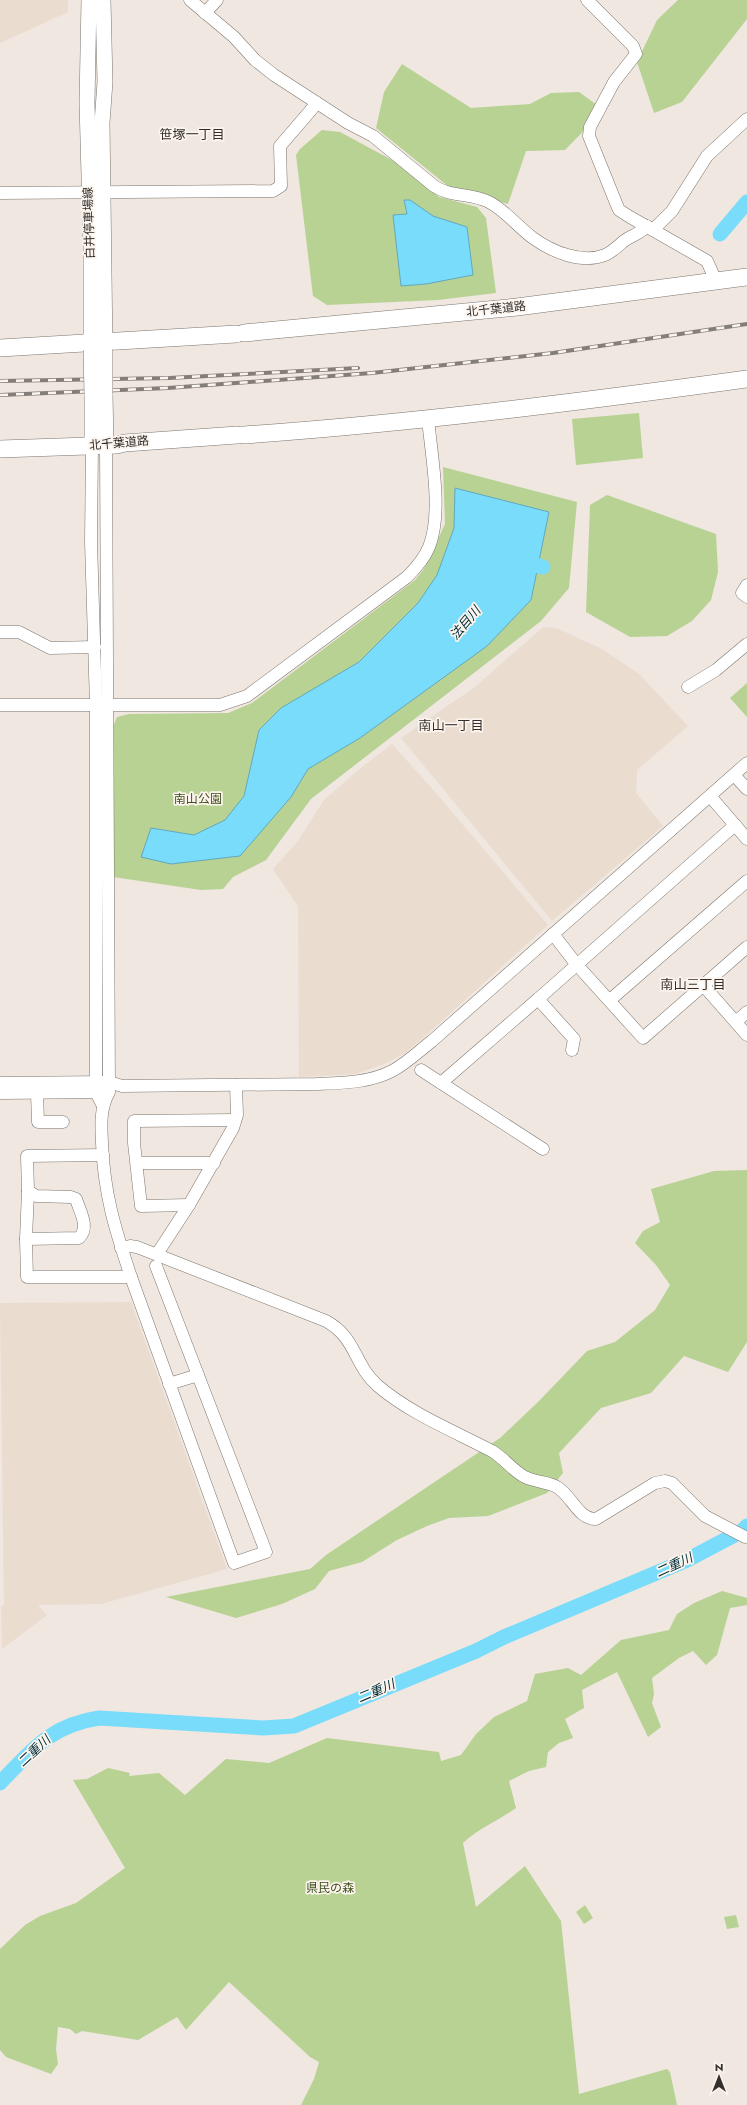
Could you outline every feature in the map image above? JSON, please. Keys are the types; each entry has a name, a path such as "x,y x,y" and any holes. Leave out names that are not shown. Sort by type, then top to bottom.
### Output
{"highway":[{"name":"北千葉道路","path":"0,348 98,347 240,334 509,308 747,277"},
{"name":"北千葉道路","path":"0,449 241,435 428,418 610,397 747,379"}],"main road":[{"name":"白井停車場線","path":"89,0 87,103 96,193 99,443"},
{"name":"白井停車場線","path":"96,193 105,82 103,0"}],"street":[{"path":"190,0 234,37 255,60 274,75 348,123 373,136 443,192 477,197 489,202 504,212 534,239 565,254 587,258 606,254 629,237 650,228 672,212 707,156 747,119"},
{"path":"205,14 216,0"},
{"path":"587,0 633,46 636,54 614,82 590,127 589,136 620,210 707,261 716,281"},
{"path":"0,193 273,191 279,189 281,186 280,146 317,103"},
{"path":"0,705 220,704 247,696 407,576 422,560 429,548 435,525 436,507 428,418"},
{"path":"99,443 91,542 95,647 102,705"},
{"path":"99,443 102,705 102,1155 106,1193 121,1248 131,1277 234,1563 266,1552 198,1375 157,1260"},
{"path":"747,585 742,593 747,597"},
{"path":"0,632 18,632 50,648 95,647"},
{"path":"688,688 716,670 747,644"},
{"path":"0,1093 122,1086 347,1083 376,1077 392,1071 408,1061 432,1041 747,763"},
{"path":"734,775 747,789"},
{"path":"710,796 747,839"},
{"path":"441,1083 735,825"},
{"path":"610,1000 747,880"},
{"path":"553,934 577,965 643,1038 747,947"},
{"path":"703,985 747,1035"},
{"path":"538,999 574,1039 572,1050"},
{"path":"736,1022 747,1012"},
{"path":"421,1070 543,1149"},
{"path":"0,1083 102,1087"},
{"path":"157,1260 214,1163 235,1120 236,1085"},
{"path":"38,1092 38,1122 63,1122"},
{"path":"189,1206 141,1206 134,1144 134,1121 235,1120"},
{"path":"102,1155 27,1156 27,1277 131,1277"},
{"path":"137,1163 214,1163"},
{"path":"26,1239 79,1238 84,1233 85,1228 76,1199 72,1197 36,1196 28,1191"},
{"path":"121,1248 130,1246 137,1247 157,1260 326,1321 337,1327 345,1335 361,1365 370,1378 385,1392 426,1417 493,1452 527,1478 558,1488 584,1515 596,1519 655,1483 665,1480 672,1483 705,1516 745,1537"},
{"path":"169,1384 198,1375"}],"shaded area":[{"path":"0,0 68,0 68,12 0,43"},
{"path":"543,627 556,628 602,649 639,674 688,726 637,770 636,793 663,826 552,921 401,738 475,687"},
{"path":"392,744 436,793 548,925 414,1046 402,1055 384,1064 355,1074 299,1077 298,906 273,869 298,841 324,800"},
{"path":"131,1302 227,1569 101,1604 38,1605 47,1615 2,1649 1,1606 4,1605 0,1303"}],"green space":[{"path":"678,0 747,0 747,19 682,102 654,113 637,62 657,20"},
{"path":"402,64 471,108 530,104 551,93 579,92 604,110 565,150 526,151 508,204 449,187 376,128 384,92"},
{"path":"322,130 340,132 403,166 439,197 477,207 486,218 496,293 438,300 327,305 313,296 296,155 300,149"},
{"path":"639,413 643,458 576,465 572,419"},
{"name":"南山公園","path":"443,467 577,502 569,588 541,621 311,799 266,860 233,877 223,889 201,890 113,877 113,727 117,717 129,714 228,713 252,703 415,580 424,569 445,524"},
{"path":"607,495 716,534 718,572 711,600 692,621 667,636 630,637 586,612 590,505"},
{"path":"747,683 747,717 730,698"},
{"path":"747,1170 747,1342 728,1372 684,1356 651,1393 601,1408 559,1453 563,1473 547,1493 488,1516 449,1518 427,1526 397,1540 362,1562 329,1571 315,1589 282,1604 236,1618 166,1597 310,1569 326,1555 500,1438 539,1401 587,1351 615,1342 655,1310 670,1285 656,1265 635,1243 643,1231 660,1222 651,1189 714,1171"},
{"name":"県民の森","path":"722,1591 747,1598 747,1605 730,1608 717,1655 706,1665 693,1651 679,1658 652,1678 654,1694 652,1703 661,1727 648,1737 617,1672 582,1690 584,1708 565,1719 573,1738 559,1743 548,1752 546,1767 529,1771 509,1781 516,1808 463,1843 476,1907 525,1866 561,1921 579,2094 667,2069 670,2072 677,2105 301,2105 314,2079 319,2062 310,2057 229,1982 186,2030 177,2017 138,2040 82,2031 76,2034 70,2029 58,2027 56,2049 58,2064 51,2074 6,2057 0,2050 0,1949 25,1925 40,1916 76,1903 125,1868 73,1780 87,1779 108,1768 130,1773 129,1776 159,1773 185,1795 226,1759 269,1763 327,1738 439,1752 441,1761 461,1755 476,1734 494,1717 527,1701 535,1674 568,1668 581,1675 621,1640 669,1630 677,1614 694,1603"},
{"path":"585,1905 593,1918 584,1924 576,1912"},
{"path":"736,1915 739,1927 727,1929 724,1917"}],"water":[{"path":"404,200 410,200 433,216 467,227 473,275 426,284 401,286 393,215 407,214"},
{"path":"455,488 549,512 531,600 487,646 360,738 308,769 291,797 240,856 171,864 141,857 151,828 194,835 225,820 244,796 259,730 281,708 359,662 418,603 437,575 454,528"}],"waterway":[{"name":"法目川","path":"720,234 747,202"},
{"name":"法目川","path":"518,560 543,567"},
{"name":"二重川","path":"0,1783 22,1760 44,1741 68,1726 82,1721 99,1718 263,1728 294,1726 476,1651 504,1637 687,1560 742,1531 747,1526"}],"railway":[{"path":"0,395 168,388 372,373 553,353 747,324"},
{"path":"0,381 169,378 358,368"}],"district":[{"name":"笹塚一丁目","path":"192,134"},
{"name":"南山一丁目","path":"451,725"},
{"name":"南山三丁目","path":"693,984"}]}
